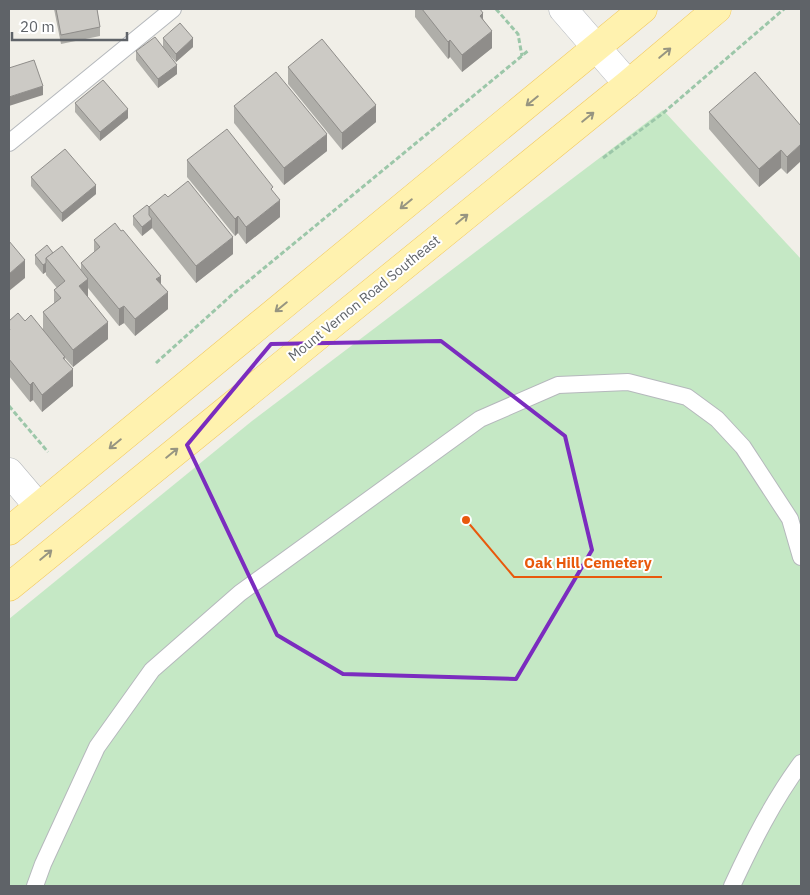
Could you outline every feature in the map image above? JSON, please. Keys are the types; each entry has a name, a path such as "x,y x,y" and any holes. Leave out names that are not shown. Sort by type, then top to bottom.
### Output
{"main road":[{"path":"563,9 628,84"},
{"path":"9,531 643,9"},
{"name":"Mount Vernon Road Southeast","path":"9,587 628,84 717,9"},
{"path":"9,472 38,506"}],"lane":[{"path":"9,143 173,9"},
{"path":"35,886 42,864 97,747 152,670 240,593 480,419 558,385 628,382 687,397 718,420 743,447 790,519 801,557"},
{"path":"732,886 749,849 782,789 801,763"}],"path":[{"path":"496,9 518,34 522,56"},
{"path":"603,158 662,114 784,9"},
{"path":"149,369 235,292 529,50"},
{"path":"9,406 48,452 45,455"}],"highlighted area":[{"path":"441,341 565,436 592,550 516,679 343,674 277,635 187,445 271,344"}],"green space":[{"path":"663,110 801,259 801,886 9,886 9,619 252,421"}],"building":[{"path":"56,9 97,9 100,27 61,35"},
{"path":"422,9 480,9 483,13 480,16 492,31 462,55 450,40 448,42"},
{"path":"180,23 193,38 176,54 163,38"},
{"path":"155,37 177,65 158,79 136,51"},
{"path":"322,39 376,105 342,133 288,67"},
{"path":"34,60 43,86 9,97 9,68"},
{"path":"276,72 327,134 284,168 234,106"},
{"path":"755,72 801,126 801,144 787,157 781,150 759,169 709,112"},
{"path":"103,80 128,109 100,132 75,103"},
{"path":"227,129 273,187 271,189 280,200 246,227 238,216 235,219 187,160"},
{"path":"65,149 96,185 62,213 31,177"},
{"path":"188,181 233,237 196,266 149,207 165,194 168,197"},
{"path":"147,205 152,219 142,227 133,216"},
{"path":"115,223 161,276 156,279 168,292 135,319 124,306 119,309 81,263 100,247 94,240"},
{"path":"9,241 25,260 9,274"},
{"path":"47,245 53,253 46,258 46,263 43,265 35,255"},
{"path":"62,246 88,279 79,286 108,322 73,350 43,312 61,298 54,290 65,281 46,258"},
{"path":"18,313 25,321 31,315 73,369 42,395 33,382 30,385 9,359 9,321"}],"place":[{"name":"Oak Hill Cemetery","path":"466,520"}]}
